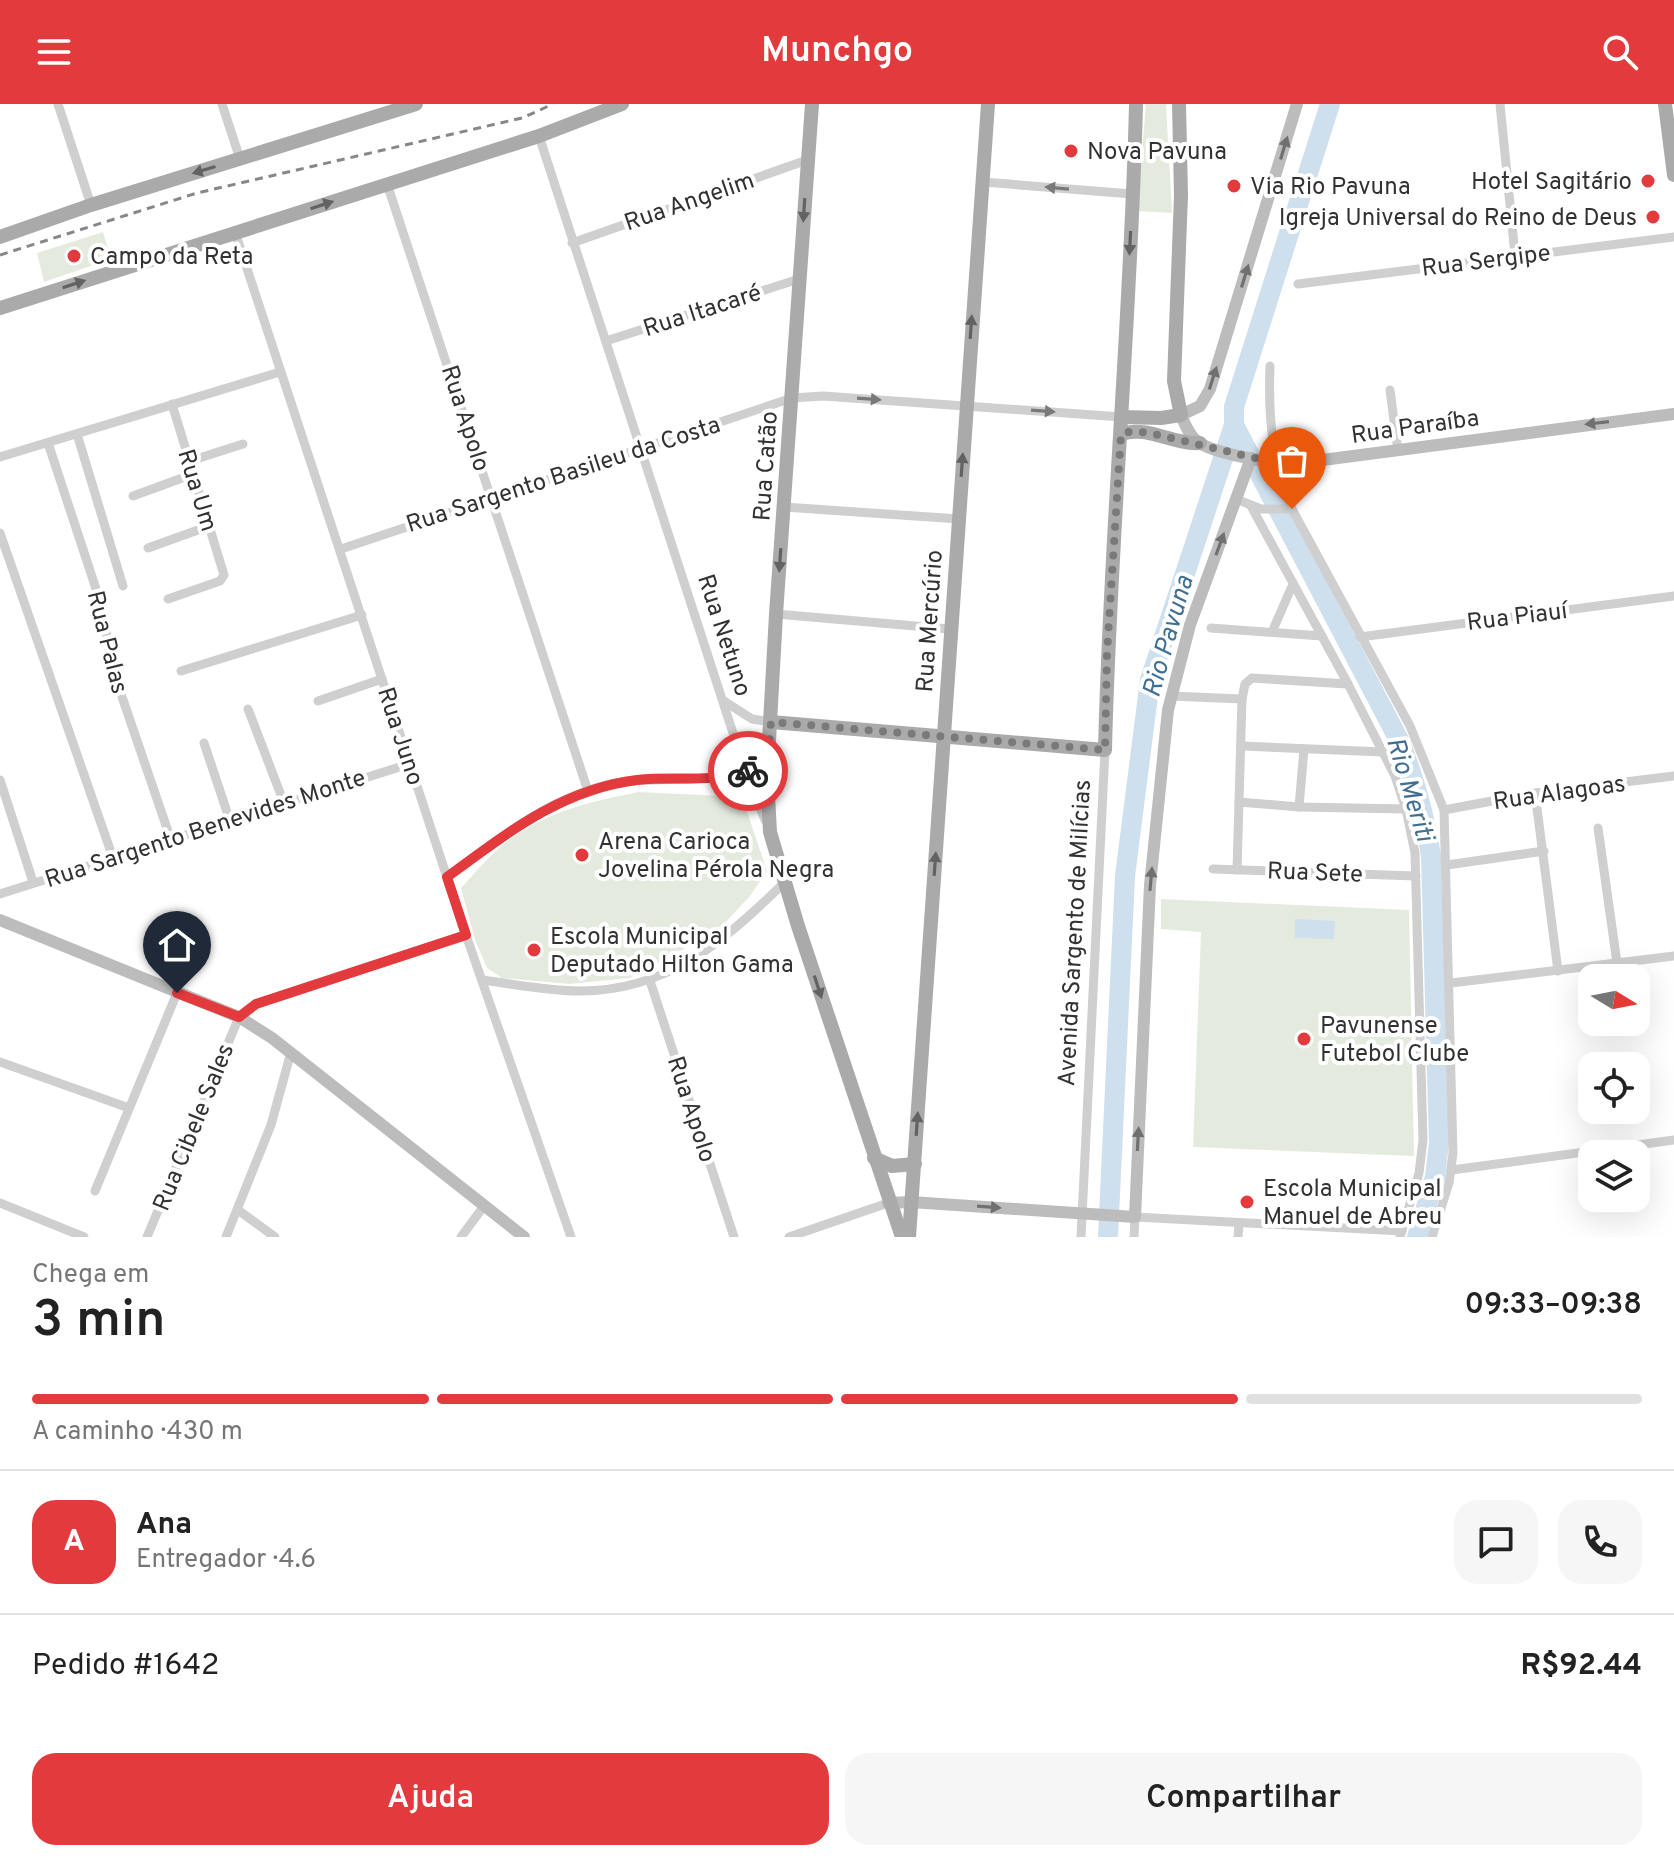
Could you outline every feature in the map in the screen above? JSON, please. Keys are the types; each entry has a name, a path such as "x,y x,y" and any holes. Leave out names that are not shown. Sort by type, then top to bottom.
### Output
{"main road":[{"path":"0,308 539,136 622,104"},
{"name":"Rua Catão","path":"770,832 768,759 776,614 812,104"},
{"name":"Rua Mercúrio","path":"909,1237 988,104"},
{"name":"Avenida Sargento de Milícias","path":"1105,750 1107,653 1122,417 1136,104"},
{"path":"1122,417 1181,415 1174,381 1181,195 1179,104"},
{"path":"1665,104 1674,175"},
{"path":"0,237 91,205 413,105"},
{"path":"1121,434 1136,431 1188,444 1200,443"},
{"path":"771,722 1105,750"},
{"name":"Rua Netuno","path":"770,832 888,1203 902,1237"},
{"path":"874,1158 892,1166 915,1164"}],"street":[{"path":"58,104 91,205"},
{"path":"222,104 240,159"},
{"path":"1200,443 1191,435 1181,415 1200,406 1210,389 1297,104"},
{"path":"1500,104 1515,255"},
{"name":"Rua Netuno","path":"539,136 746,773 770,832"},
{"name":"Rua Angelim","path":"572,243 807,160"},
{"path":"983,182 1132,194"},
{"name":"Rua Apolo","path":"387,184 588,791"},
{"name":"Rua Juno","path":"235,232 466,935 571,1237"},
{"name":"Rua Sergipe","path":"1298,284 1674,237"},
{"name":"Rua Itacaré","path":"606,341 799,279"},
{"path":"1270,366 1269,404 1276,463 1290,509 1416,737 1444,810 1451,983 1452,1170 1432,1237"},
{"path":"0,457 280,372"},
{"path":"1390,390 1398,451"},
{"name":"Rua Sargento Basileu da Costa","path":"341,549 792,398 823,396 1122,417"},
{"name":"Rua Um","path":"168,599 224,577 172,404"},
{"name":"Rua Paraíba","path":"1200,443 1248,460 1313,463 1674,414"},
{"path":"77,434 123,586"},
{"name":"Rua Palas","path":"48,443 103,610 120,691 171,840"},
{"path":"190,461 243,444"},
{"path":"1134,1237 1130,1216 1150,885 1171,696 1190,625 1248,460"},
{"path":"133,496 193,474"},
{"path":"1236,499 1256,507 1290,509"},
{"path":"784,507 959,519"},
{"path":"789,1237 888,1203 911,1202 1401,1234 1419,1173 1423,1140 1415,853 1395,776 1293,584 1256,507"},
{"path":"148,548 209,526"},
{"path":"0,533 113,858"},
{"path":"1272,632 1293,584"},
{"name":"Rua Piauí","path":"1360,637 1674,596"},
{"path":"776,614 950,629"},
{"path":"181,671 362,615"},
{"path":"1211,628 1322,636"},
{"path":"1237,870 1245,684 1252,678 1348,684"},
{"path":"318,701 382,679"},
{"path":"1171,696 1242,699"},
{"path":"723,700 752,719 771,722"},
{"path":"248,709 284,803"},
{"path":"204,743 230,821"},
{"path":"1242,746 1383,752"},
{"path":"1299,807 1304,749"},
{"name":"Avenida Sargento de Milícias","path":"1081,1237 1086,1213 1105,750"},
{"path":"447,877 529,818 588,791 608,784 639,780 709,778 746,773 768,759"},
{"name":"Rua Sargento Benevides Monte","path":"0,894 409,764"},
{"name":"Rua Alagoas","path":"1444,810 1535,793 1674,776"},
{"path":"0,780 33,882"},
{"path":"1535,793 1558,971"},
{"path":"1239,802 1299,807 1406,809"},
{"path":"1598,828 1617,963"},
{"path":"1447,865 1544,851"},
{"name":"Rua Sete","path":"1213,869 1416,876"},
{"path":"482,980 581,991 650,981 717,945 785,882"},
{"path":"0,920 239,1017 291,1052 524,1237"},
{"path":"239,1017 256,1004 466,935"},
{"path":"1451,983 1674,956"},
{"name":"Rua Apolo","path":"650,981 734,1237"},
{"path":"95,1191 177,993"},
{"name":"Rua Cibele Sales","path":"147,1237 239,1017"},
{"path":"226,1237 271,1125 291,1052"},
{"path":"0,1062 129,1108"},
{"path":"1452,1170 1674,1140"},
{"path":"461,1237 484,1206"},
{"path":"1,1207 84,1237"},
{"path":"238,1210 275,1237"},
{"path":"1238,1237 1239,1224"}],"shaded area":[{"path":"1146,104 1166,104 1172,213 1137,211"},
{"name":"Campo da Reta","path":"103,232 111,259 44,282 37,253"},
{"path":"639,792 742,797 767,871 750,896 724,924 704,938 630,978 569,984 502,978 487,968 475,940 461,888 499,848 536,823 586,804"},
{"name":"Pavunense Futebol Clube","path":"1161,899 1409,910 1414,1156 1193,1147 1201,932 1161,929"}],"water":[{"path":"1295,919 1335,921 1334,939 1295,938"}],"waterway":[{"name":"Rio Pavuna","path":"1108,1237 1125,876 1150,680 1234,425 1234,407 1330,104"},
{"name":"Rio Meriti","path":"1234,425 1400,742 1426,826 1431,856 1439,1143 1435,1177 1417,1237"}],"railway":[{"path":"0,255 197,193 522,118 553,104"}],"way so far":[{"path":"748,771 768,759 771,722 1105,750 1107,653 1121,434 1132,431 1150,433 1276,463 1292,509"}],"place":[{"name":"Nova Pavuna","path":"1071,151"},
{"name":"Hotel Sagitário","path":"1648,181"},
{"name":"Via Rio Pavuna","path":"1234,186"},
{"name":"Igreja Universal do Reino de Deus","path":"1653,217"},
{"name":"Campo da Reta","path":"74,256"},
{"name":"Arena Carioca Jovelina Pérola Negra","path":"582,855"},
{"name":"Escola Municipal Deputado Hilton Gama","path":"534,950"},
{"name":"Pavunense Futebol Clube","path":"1304,1039"},
{"name":"Escola Municipal Manuel de Abreu","path":"1247,1202"}],"route":[{"path":"177,993 239,1017 256,1004 466,935 447,877 529,818 608,784 709,778 748,771"}]}
